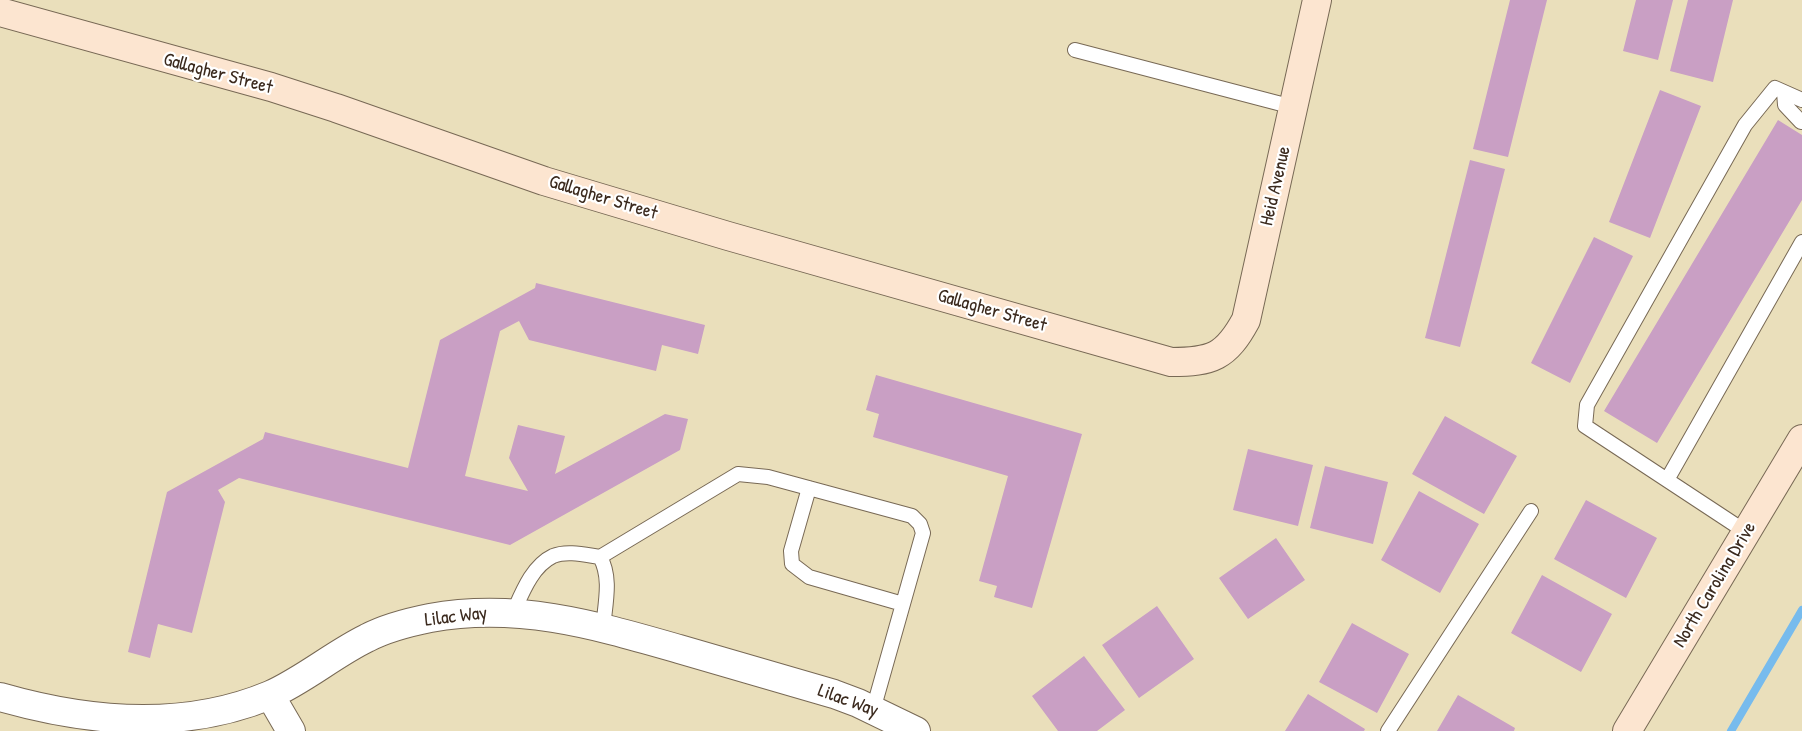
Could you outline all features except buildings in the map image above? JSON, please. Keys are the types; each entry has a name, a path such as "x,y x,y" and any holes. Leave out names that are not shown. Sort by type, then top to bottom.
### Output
{"street":[{"name":"Heid Avenue","path":"1210,358 1223,351 1237,337 1246,320 1317,0"},
{"name":"Gallagher Street","path":"0,12 280,90 544,181 728,236 1172,362 1199,362 1210,358"},
{"name":"North Carolina Drive","path":"1627,731 1802,439"},
{"name":"Lilac Way","path":"1,702 68,714 126,720 184,719 227,710 270,695 368,637 391,629 430,618 478,613 512,613 573,620 834,694 916,731"},
{"path":"270,695 291,731"}],"lane":[{"path":"1075,50 1293,108"},
{"path":"1746,532 1585,426 1587,406 1745,125 1775,88 1802,100"},
{"path":"1784,92 1785,104 1801,122"},
{"path":"1667,480 1802,242"},
{"path":"512,613 533,574 553,556 575,553 600,557 738,474 768,477 809,488 912,516 920,524 923,533 873,710"},
{"path":"809,488 791,551 792,564 799,571 809,576 903,604"},
{"path":"1388,731 1532,511"},
{"path":"600,557 605,566 607,583 603,628"}],"waterway":[{"path":"1731,731 1802,610"}]}
